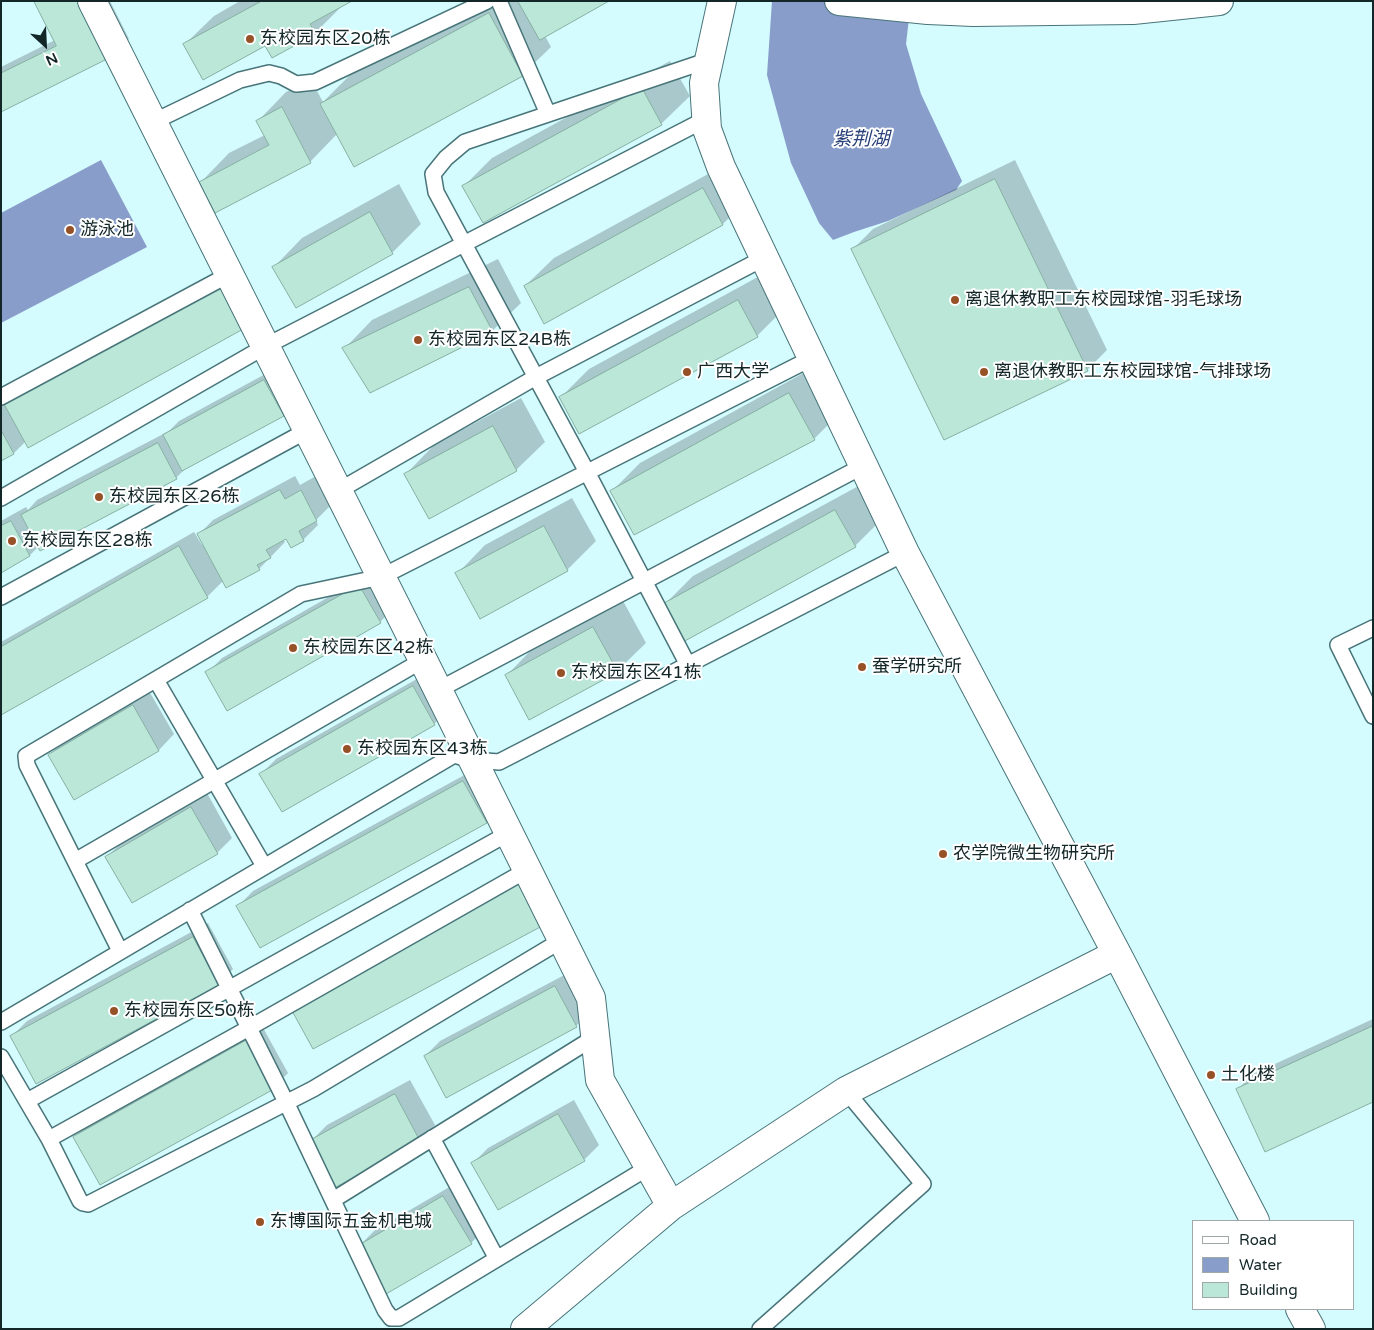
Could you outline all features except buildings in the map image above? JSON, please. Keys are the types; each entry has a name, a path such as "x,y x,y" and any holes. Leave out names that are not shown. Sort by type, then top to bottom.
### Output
{"street":[{"path":"722,1 704,83 707,129 721,168 905,553 1117,954 1254,1220"},
{"path":"839,1 928,10 973,7 1138,5 1219,1"},
{"path":"96,3 153,122 591,998 600,1080 671,1206"},
{"path":"525,1329 671,1206 846,1091 1117,954"},
{"path":"1301,1310 1311,1329"}],"lane":[{"path":"153,122 240,80 270,73 282,76 296,84 315,82 487,1"},
{"path":"499,1 548,114"},
{"path":"688,666 587,472 436,192 433,174 446,158 465,142 709,60"},
{"path":"1,498 266,346 706,119"},
{"path":"338,491 536,377 764,258"},
{"path":"1,397 230,274"},
{"path":"120,951 26,765 26,756 301,594 381,577 812,358"},
{"path":"1,597 308,430"},
{"path":"438,690 863,466"},
{"path":"1,1022 454,755 472,760 499,762 905,553"},
{"path":"1373,628 1338,644 1373,716"},
{"path":"75,862 423,660"},
{"path":"156,680 264,866"},
{"path":"27,1101 509,834"},
{"path":"49,1139 527,870"},
{"path":"190,910 286,1102 385,1310 391,1318 399,1318 649,1167"},
{"path":"1,1057 49,1139 80,1201 88,1204 321,1084 562,940"},
{"path":"333,1200 595,1037"},
{"path":"760,1329 922,1184 846,1091"},
{"path":"432,1138 496,1259"}],"water":[{"name":"紫荆湖","path":"772,1 911,1 906,44 921,94 962,181 956,190 888,221 833,240 819,223 791,163 767,75"},
{"name":"游泳池","path":"101,160 147,247 1,323 1,213"}],"place":[{"name":"东校园东区20栋","path":"250,39"},
{"name":"游泳池","path":"70,230"},
{"name":"离退休教职工东校园球馆-羽毛球场","path":"955,300"},
{"name":"东校园东区24B栋","path":"418,340"},
{"name":"广西大学","path":"687,372"},
{"name":"离退休教职工东校园球馆-气排球场","path":"984,372"},
{"name":"东校园东区26栋","path":"99,497"},
{"name":"东校园东区28栋","path":"12,541"},
{"name":"东校园东区42栋","path":"293,648"},
{"name":"蚕学研究所","path":"862,667"},
{"name":"东校园东区41栋","path":"561,673"},
{"name":"东校园东区43栋","path":"347,749"},
{"name":"农学院微生物研究所","path":"943,854"},
{"name":"东校园东区50栋","path":"114,1011"},
{"name":"土化楼","path":"1211,1075"},
{"name":"东博国际五金机电城","path":"260,1222"}]}
